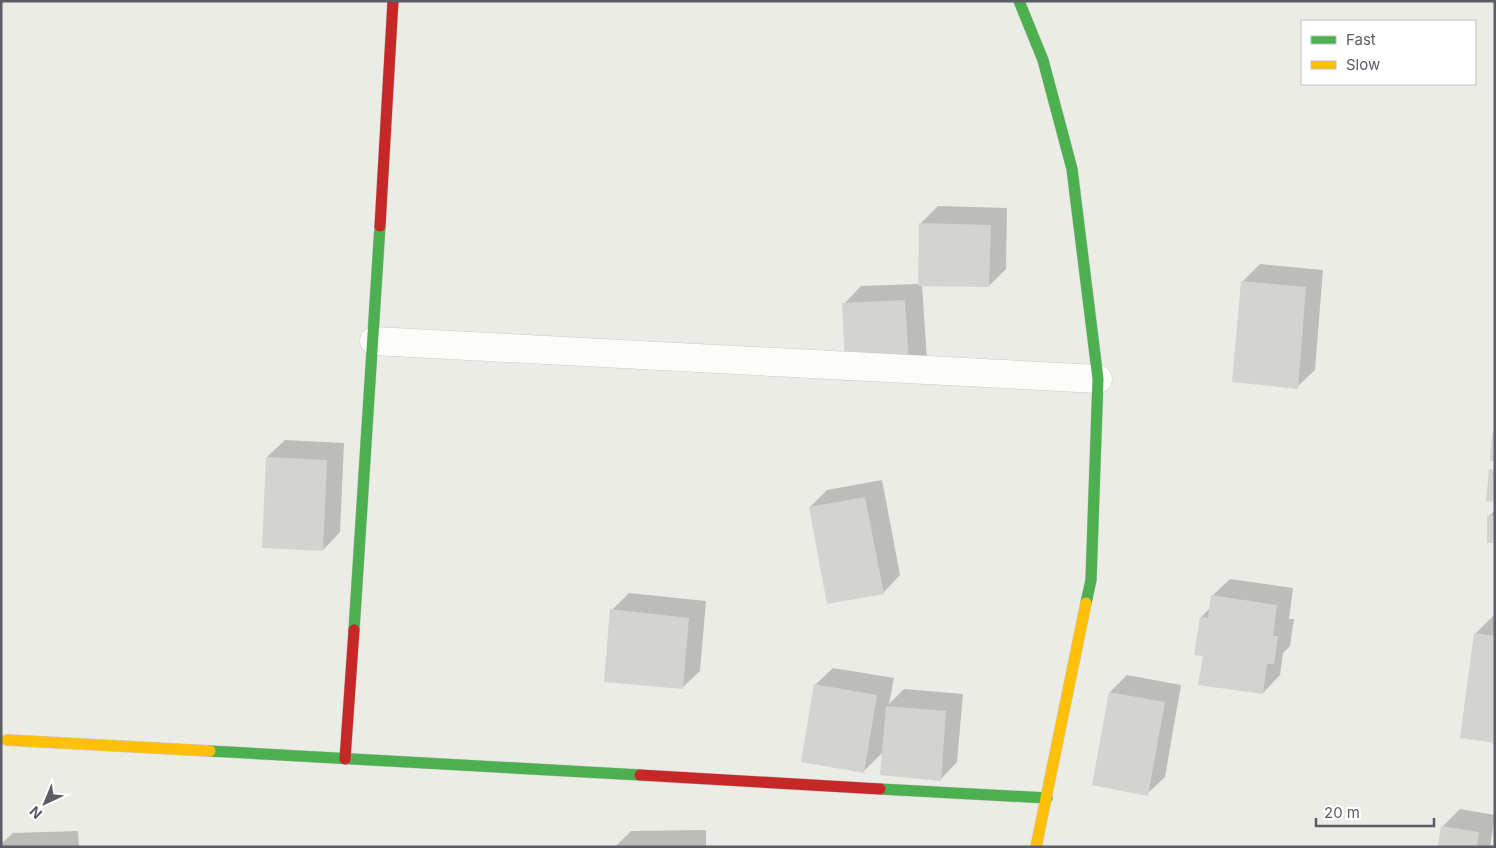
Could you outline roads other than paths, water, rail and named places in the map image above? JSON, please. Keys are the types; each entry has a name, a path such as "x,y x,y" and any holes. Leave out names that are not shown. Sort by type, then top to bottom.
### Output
{"street":[{"path":"345,759 374,341 393,1"},
{"path":"1019,1 1043,60 1072,169 1098,379 1091,580 1036,847"},
{"path":"374,341 1098,379"},
{"path":"7,740 1047,798"}]}
